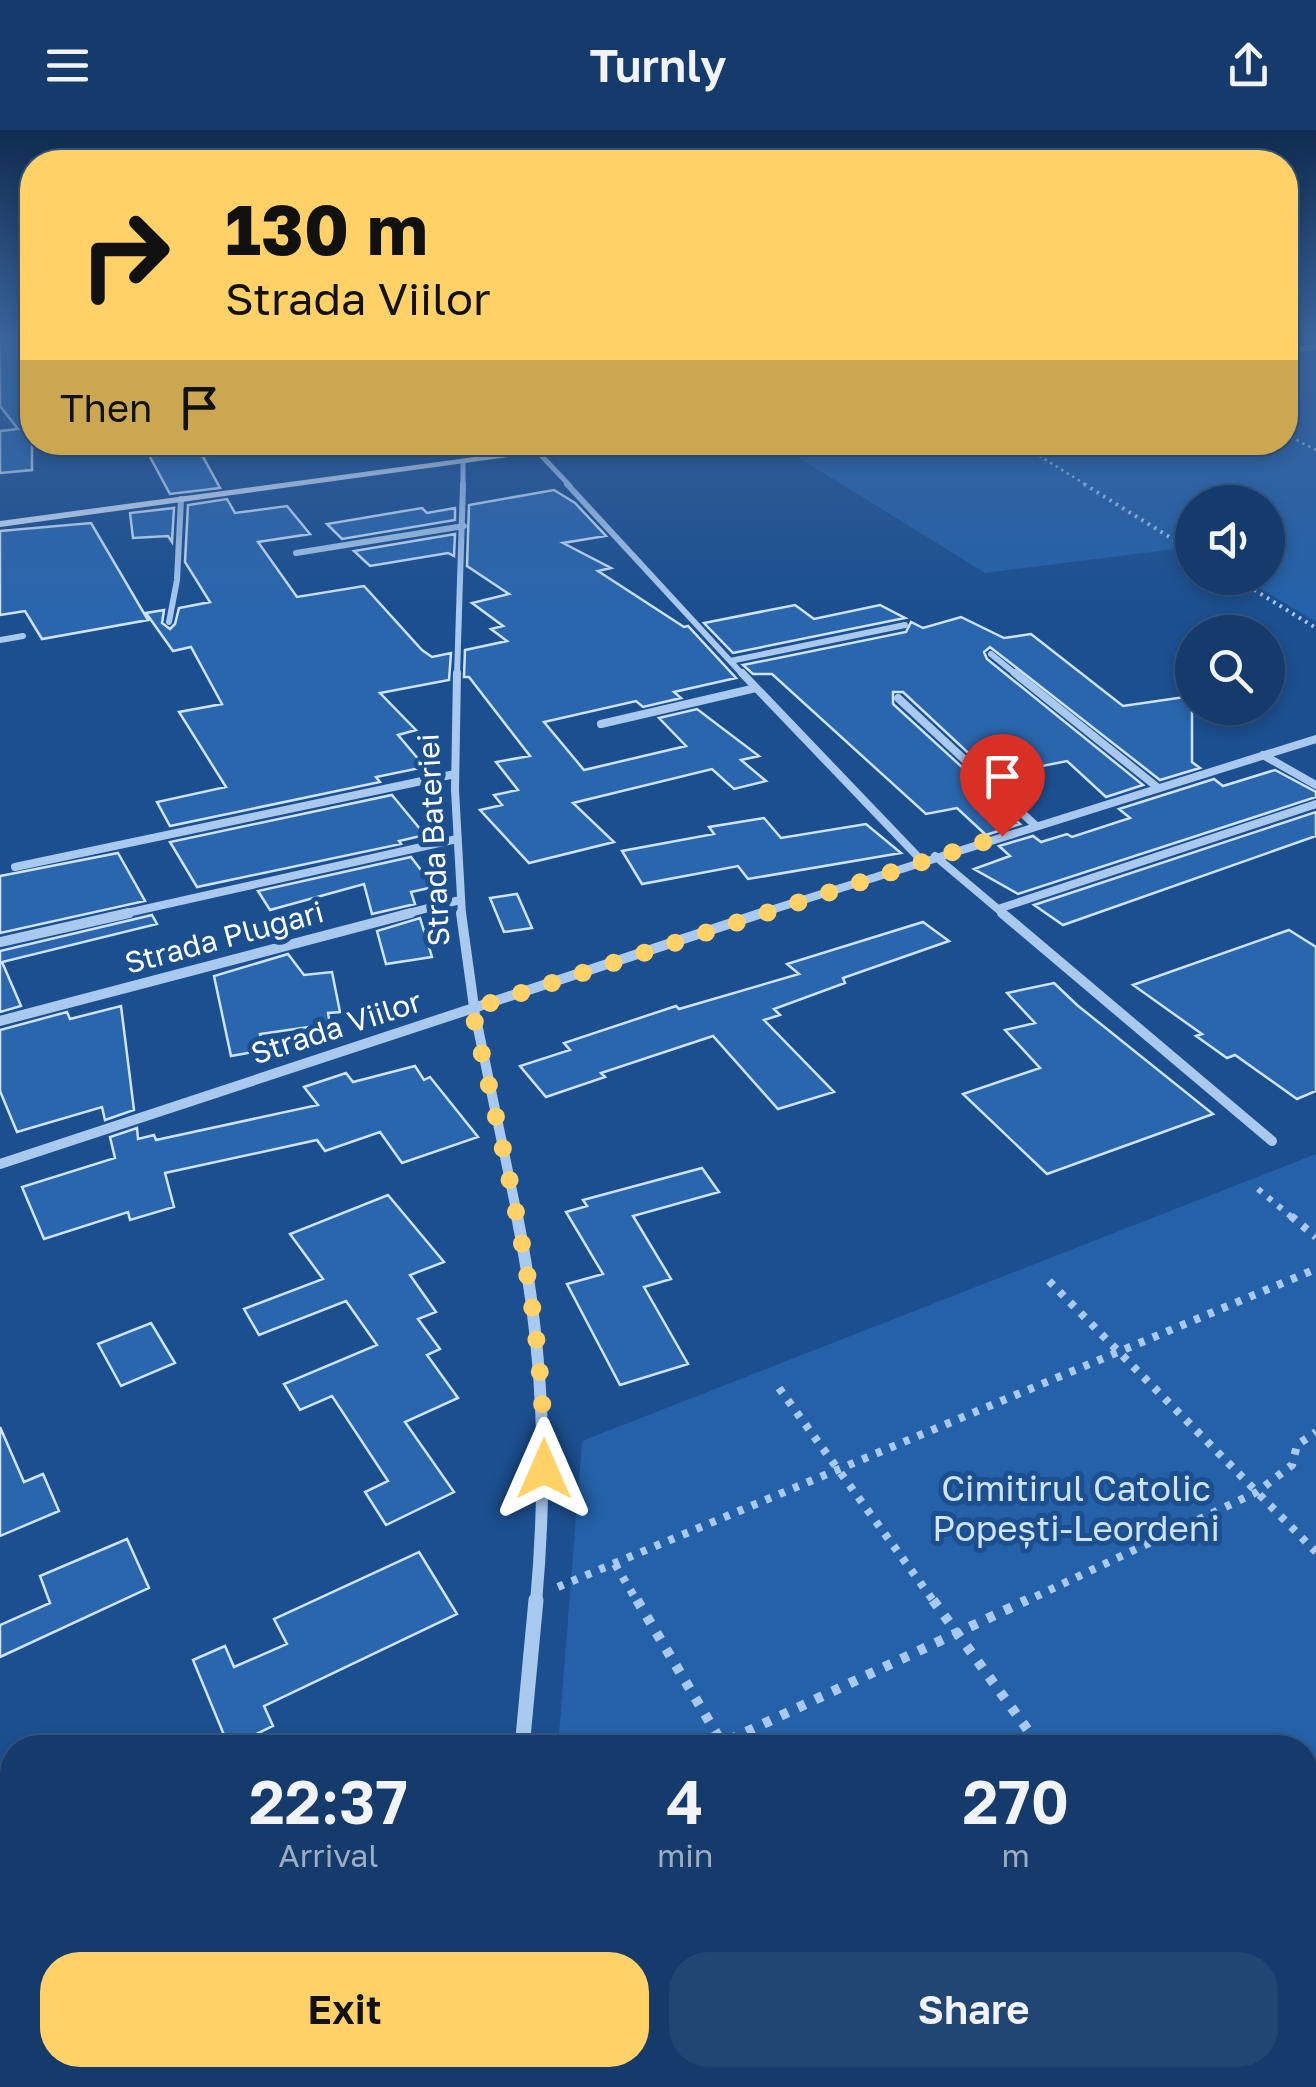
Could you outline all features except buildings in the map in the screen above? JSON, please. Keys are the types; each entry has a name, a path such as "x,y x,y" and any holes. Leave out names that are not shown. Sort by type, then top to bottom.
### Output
{"street":[{"path":"0,524 513,455"},
{"path":"541,455 730,661 922,861"},
{"name":"Strada Bateriei","path":"463,461 454,774 460,900 472,1009 530,1275 541,1358 544,1509 523,1735"},
{"path":"169,622 177,580 180,500"},
{"path":"296,553 464,526"},
{"path":"730,661 904,625"},
{"path":"0,640 22,636"},
{"path":"991,654 1156,787"},
{"path":"600,724 756,688"},
{"path":"898,698 1035,825"},
{"name":"Strada Viilor","path":"0,1164 935,856 1316,739"},
{"path":"1263,755 1316,785"},
{"path":"14,867 454,774"},
{"path":"998,909 1316,804"},
{"path":"0,942 456,839"},
{"path":"935,856 1272,1141"},
{"name":"Strada Plugari","path":"0,1022 460,900"}],"path":[{"path":"1038,455 1175,540"},
{"path":"1263,595 1316,628"},
{"path":"1258,1189 1316,1238"},
{"path":"534,1597 1316,1269"},
{"path":"1049,1281 1316,1552"},
{"path":"779,1388 1032,1735"},
{"path":"745,1735 1257,1492 1292,1465 1297,1445 1316,1432"},
{"path":"615,1564 718,1735"}],"green space":[{"path":"1298,426 1316,426 1316,622 1271,595 1285,595 1285,485 1175,485 1175,549 985,573 794,455 1298,455"},
{"name":"Cimitirul Catolic Popești-Leordeni","path":"1316,1154 1316,1735 559,1735 582,1441"}],"route":[{"path":"544,1469 541,1358 530,1275 472,1009 1002,836"}]}
